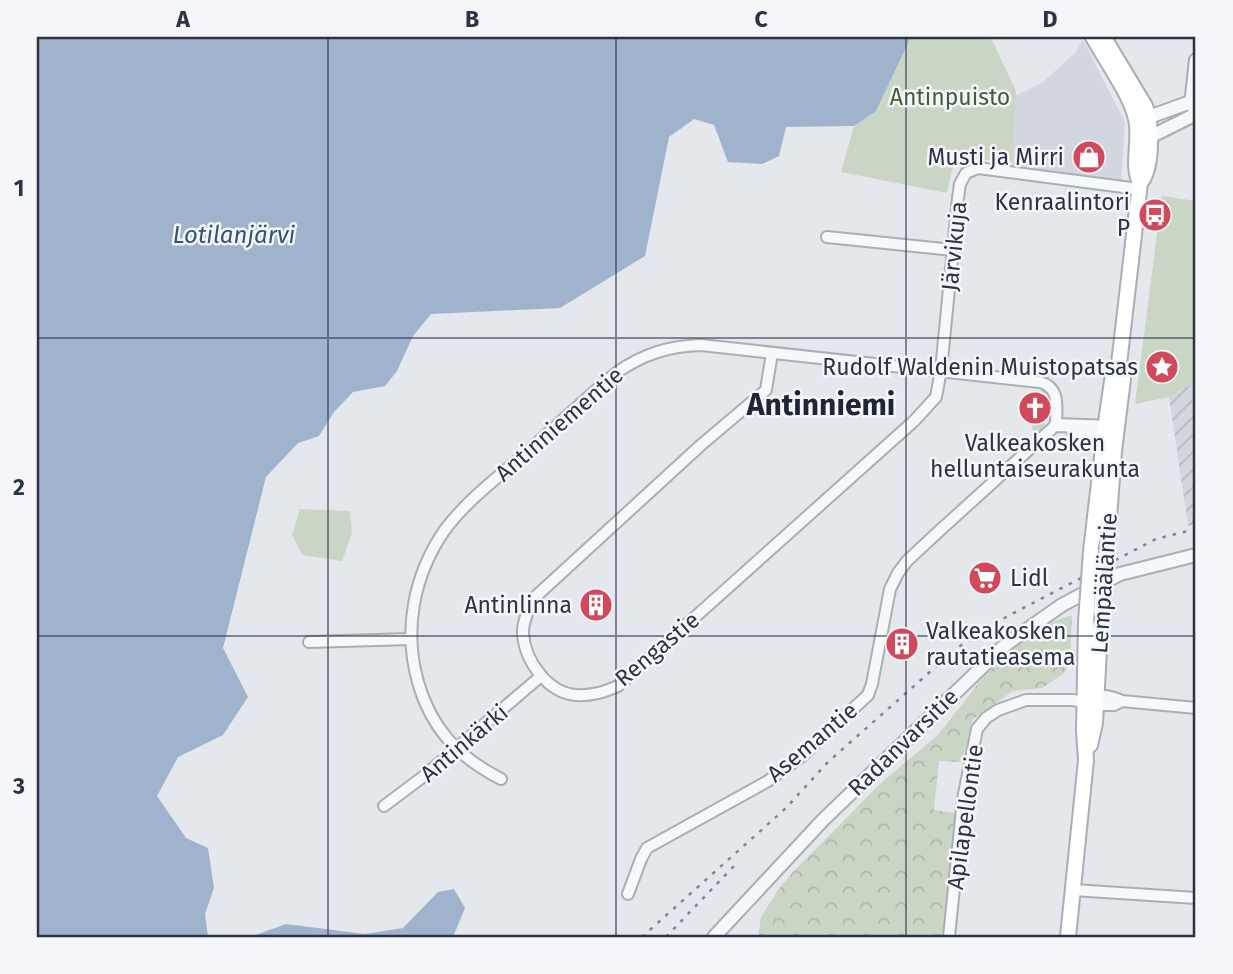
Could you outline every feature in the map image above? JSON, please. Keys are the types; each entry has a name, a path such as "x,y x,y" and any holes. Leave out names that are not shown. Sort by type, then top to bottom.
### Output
{"main road":[{"name":"Lempääläntie","path":"1093,37 1134,111 1144,136"},
{"name":"Lempääläntie","path":"1093,700 1086,622 1091,551 1109,429 1123,379 1119,364 1140,186 1146,175 1144,136 1149,117 1103,37"},
{"name":"Lempääläntie","path":"1068,937 1107,545 1109,429"}],"street":[{"path":"1144,136 1195,115 1193,100 1196,60"},
{"path":"1149,117 1193,100"},
{"name":"Järvikuja","path":"941,370 960,184 963,177 972,169 987,169 1140,186"},
{"path":"827,237 953,250"},
{"name":"Antinniementie","path":"501,779 455,747 435,726 423,702 413,666 410,639 416,590 430,555 445,530 467,504 634,360 676,346 701,345 1047,384 1056,394 1056,425"},
{"path":"541,676 527,652 523,632 534,598 766,390 772,353"},
{"name":"Rengastie","path":"541,676 555,688 573,695 595,695 618,686 914,421 936,397 941,370"},
{"path":"1056,425 1109,429"},
{"name":"Asemantie","path":"628,894 647,848 768,781 802,756 868,695 890,589 898,573 907,561 1056,425"},
{"name":"Radanvarsitie","path":"714,937 823,820 1005,645 1062,605 1120,574 1196,555"},
{"path":"309,642 410,639"},
{"name":"Antinkärki","path":"384,806 476,733 541,676"},
{"name":"Apilapellontie","path":"949,937 963,799 977,729 986,718 998,710 1026,699 1093,700"},
{"path":"1093,700 1114,705 1122,701 1196,708"},
{"path":"1073,890 1196,898"}],"shaded area":[{"path":"1083,40 1125,122 1121,181 1012,166 1015,96 1042,83 1076,52"},
{"path":"1196,382 1196,524 1188,526 1169,397"}],"green space":[{"name":"Antinpuisto","path":"911,37 988,37 993,42 1016,91 1012,162 955,157 947,193 841,172 854,126 876,111"},
{"path":"1162,196 1196,201 1196,382 1169,397 1135,404"},
{"path":"1008,382 1044,389 1047,404 1044,426 1033,438 1032,422 1026,418 1040,424 1043,398 1040,389 1008,385"},
{"path":"300,509 350,511 352,533 342,561 302,555 292,535"},
{"path":"1072,615 1070,663 1063,674 1042,688 1013,691 973,719 962,762 939,761 934,810 956,813 945,937 758,937 761,917 793,872 882,782 938,735 981,680 1017,643 1043,625"}],"water":[{"name":"Lotilanjärvi","path":"37,37 911,37 876,111 854,126 786,127 779,156 762,164 728,162 714,125 694,119 669,137 645,256 560,308 431,314 413,336 397,371 385,386 353,392 334,412 319,436 298,443 266,477 223,648 248,697 223,735 178,757 157,796 186,838 208,848 214,888 205,914 208,937 37,937"},
{"path":"454,889 465,908 453,937 250,937 286,924 365,934 403,928 438,892"}],"railway":[{"path":"642,937 786,808 828,762 957,648 1006,617 1156,539 1196,529"},
{"path":"666,937 734,866"}],"place":[{"name":"Musti ja Mirri","path":"1089,157"},
{"name":"Kenraalintori P","path":"1155,215"},
{"name":"Rudolf Waldenin Muistopatsas","path":"1162,367"},
{"name":"Valkeakosken helluntaiseurakunta","path":"1035,408"},
{"name":"Lidl","path":"985,578"},
{"name":"Antinlinna","path":"596,605"},
{"name":"Valkeakosken rautatieasema","path":"902,644"}],"district":[{"name":"Antinniemi","path":"821,405"}]}
